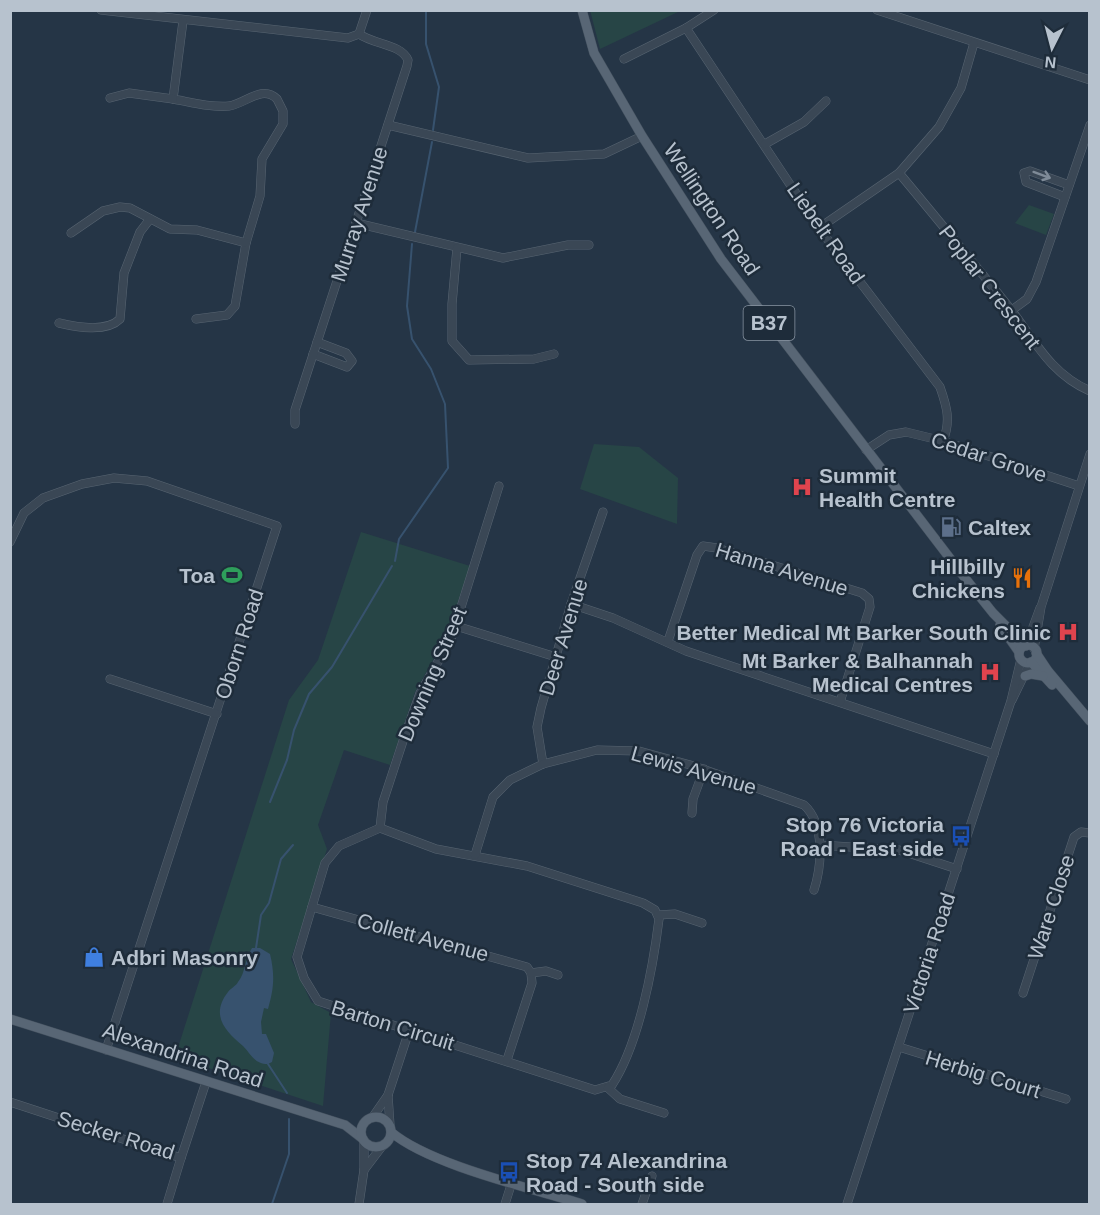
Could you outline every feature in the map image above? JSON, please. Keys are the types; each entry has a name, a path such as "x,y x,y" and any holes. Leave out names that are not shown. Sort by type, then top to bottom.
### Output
{"main road":[{"name":"Wellington Road","path":"582,10 594,53 642,136 722,259 993,613 1089,721"},
{"name":"Wellington Road","path":"993,613 1015,633 1043,676 1077,707"},
{"path":"1015,633 1029,633"},
{"path":"1025,676 1031,674 1043,676"},
{"name":"Alexandrina Road","path":"10,1019 345,1125 364,1139"},
{"path":"415,1148 390,1128 382,1118 370,1119 363,1126 364,1139 375,1146 384,1144 415,1148 582,1204"},
{"name":"Alexandrina Road","path":"345,1125 370,1119"},
{"path":"384,1144 390,1128"}],"street":[{"path":"101,10 336,38 350,38 359,34 367,10"},
{"path":"624,59 686,28 714,10"},
{"path":"877,10 974,44 1089,80"},
{"path":"172,99 183,21"},
{"name":"Liebelt Road","path":"686,28 819,228 940,387 948,411 948,428 943,441"},
{"name":"Murray Avenue","path":"295,424 295,410 408,60 400,49 371,42 359,34"},
{"path":"819,228 899,173 939,127 961,88 974,44"},
{"path":"110,98 129,93 231,106 253,96 266,94 274,96 281,105 283,124 262,159 260,196 246,243 232,312 215,318 196,319"},
{"path":"765,144 804,122 826,101"},
{"path":"388,125 528,158 604,154 642,136"},
{"path":"1012,310 1032,292 1089,125"},
{"path":"1065,197 1026,182 1024,173 1030,171 1069,185"},
{"name":"Poplar Crescent","path":"899,173 1012,310 1047,362 1074,384 1089,391"},
{"path":"71,232 87,220 112,208 130,208 170,229 197,230 246,243"},
{"path":"59,323 76,327 108,326 120,319 124,273 140,232 150,219"},
{"path":"356,223 503,258 568,244 588,245"},
{"path":"457,248 452,304 453,341 469,360 534,360 554,354"},
{"path":"313,354 347,367 352,361 346,352 317,342"},
{"name":"Cedar Grove","path":"866,450 889,435 906,432 943,441 1079,486"},
{"name":"Victoria Road","path":"847,1204 1028,654 1089,454"},
{"name":"Oborn Road","path":"10,542 24,513 43,498 82,484 114,478 147,481 277,526 106,1050"},
{"name":"Downing Street","path":"380,828 383,802 420,693 444,654 456,626 499,486"},
{"name":"Deer Avenue","path":"543,764 537,727 571,604 603,512"},
{"name":"Hanna Avenue","path":"668,641 697,555 703,546 717,548 862,593 869,599 870,607 840,702"},
{"path":"571,604 613,618 686,651 994,754"},
{"name":"Victoria Road","path":"1011,701 1025,676 1029,633 1041,607"},
{"path":"456,626 556,657"},
{"path":"110,679 217,714"},
{"name":"Lewis Avenue","path":"475,855 493,797 510,780 543,764 597,750 626,749 704,769 804,806 816,822 819,844 819,876 814,890"},
{"path":"692,813 693,799 704,769"},
{"path":"380,828 436,849 475,855 544,871 644,903 658,915 675,914 702,923"},
{"name":"Barton Circuit","path":"380,828 359,835 332,852 325,863 297,960 315,997 325,1005 507,1060 595,1090 608,1088"},
{"name":"Ware Close","path":"1023,993 1074,837 1081,832 1089,833"},
{"path":"819,844 899,850 957,869"},
{"name":"Collett Avenue","path":"312,907 518,963 531,973 546,971 558,975"},
{"path":"658,915 648,988 637,1027 615,1080 608,1088 620,1099 664,1113"},
{"path":"507,1060 532,983 531,973"},
{"path":"370,1119 388,1095 409,1031"},
{"name":"Herbig Court","path":"899,1047 1066,1099"},
{"name":"Secker Road","path":"10,1102 181,1158 206,1082"},
{"path":"388,1095 390,1128"},
{"path":"359,1204 364,1170 364,1139"},
{"path":"364,1170 384,1144"},
{"path":"167,1204 181,1158"},
{"path":"642,1204 651,1176"},
{"path":"505,1204 512,1182"}],"green space":[{"path":"590,10 680,10 680,11 600,49"},
{"path":"1029,205 1054,214 1046,235 1015,223"},
{"path":"594,444 639,447 678,478 677,524 580,489"},
{"path":"361,532 470,566 446,637 415,692 390,765 344,750 318,825 327,849 291,959 311,1002 331,1013 323,1106 175,1057 289,700 318,660"}],"water":[{"path":"252,948 260,948 270,954 273,968 272,994 268,1009 264,1008 261,1022 262,1034 266,1034 274,1053 272,1062 268,1064 263,1064 253,1058 226,1028 220,1015 223,1000 241,978"}],"waterway":[{"path":"426,10 426,44 439,87 433,130"},
{"path":"415,232 432,142"},
{"path":"395,561 399,539 448,468 445,404 431,369 412,339 407,306 412,244"},
{"path":"270,802 287,760 294,730 309,694 332,667 392,566"},
{"path":"256,948 261,915 269,903 281,859 293,845"},
{"path":"268,1064 287,1093"},
{"path":"272,1204 289,1154 289,1119"}],"place":[{"name":"Summit Health Centre","path":"802,487"},
{"name":"Caltex","path":"951,527"},
{"name":"Toa","path":"232,575"},
{"name":"Hillbilly Chickens","path":"1022,578"},
{"name":"Better Medical Mt Barker South Clinic","path":"1068,632"},
{"name":"Mt Barker & Balhannah Medical Centres","path":"990,672"},
{"name":"Stop 76 Victoria Road - East side","path":"961,836"},
{"name":"Adbri Masonry","path":"94,957"},
{"name":"Stop 74 Alexandrina Road - South side","path":"509,1172"}]}
